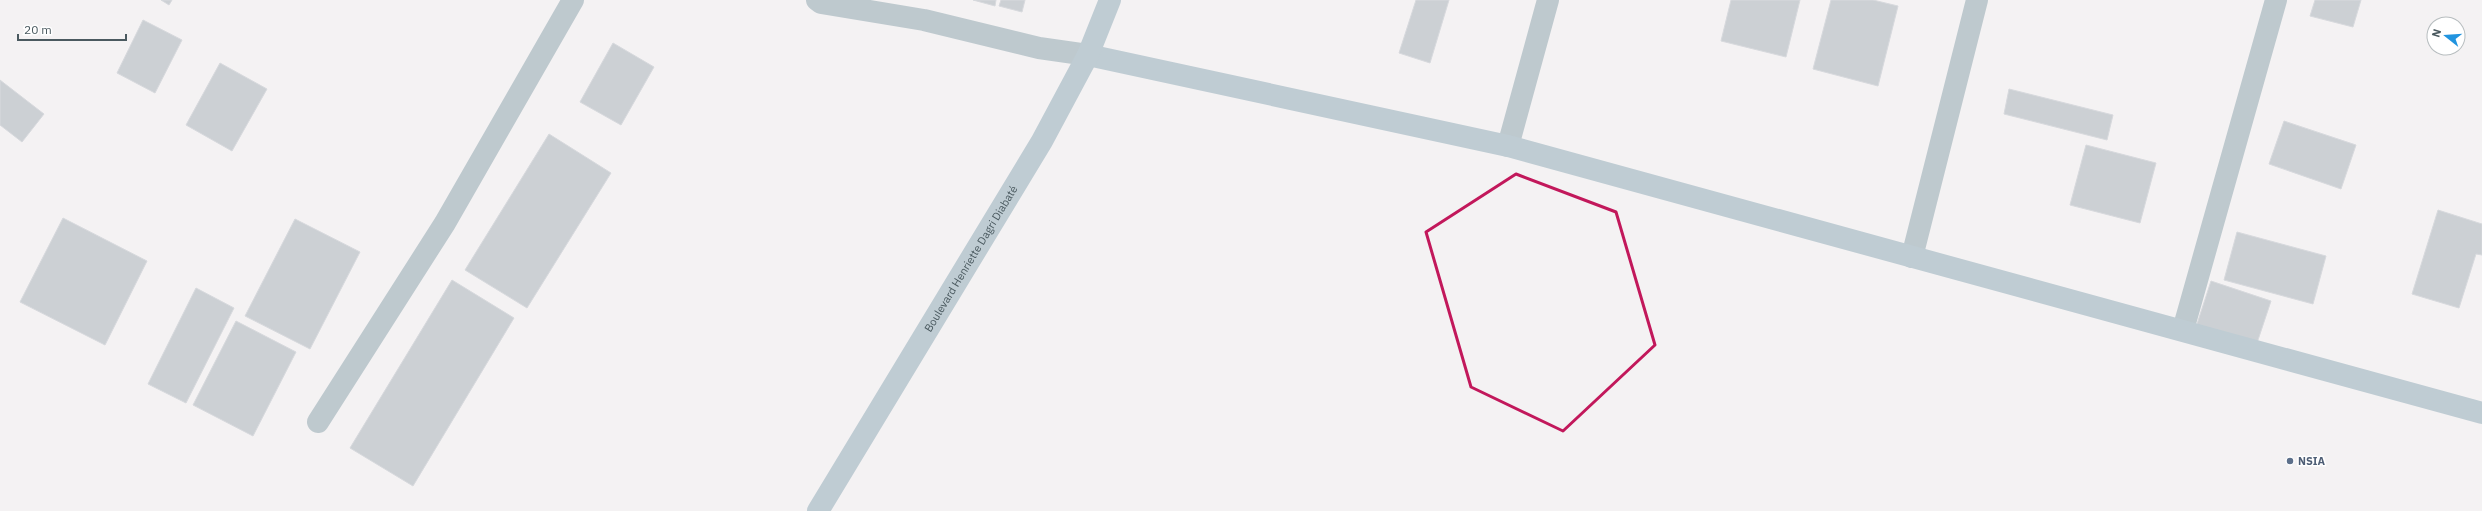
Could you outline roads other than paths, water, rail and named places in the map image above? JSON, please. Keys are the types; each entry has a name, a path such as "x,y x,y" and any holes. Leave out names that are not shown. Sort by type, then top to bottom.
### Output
{"street":[{"path":"318,422 445,223 574,0"},
{"path":"817,0 821,3 924,20 1039,48 1088,55 1508,146 1912,258 2482,412"},
{"name":"Boulevard Henriette Dagri Diabaté","path":"818,511 1042,141 1088,55 1110,0"},
{"path":"1508,146 1548,0"},
{"path":"1912,258 1977,0"},
{"path":"2183,330 2276,0"}],"place":[{"name":"NSIA","path":"2290,461"}]}
